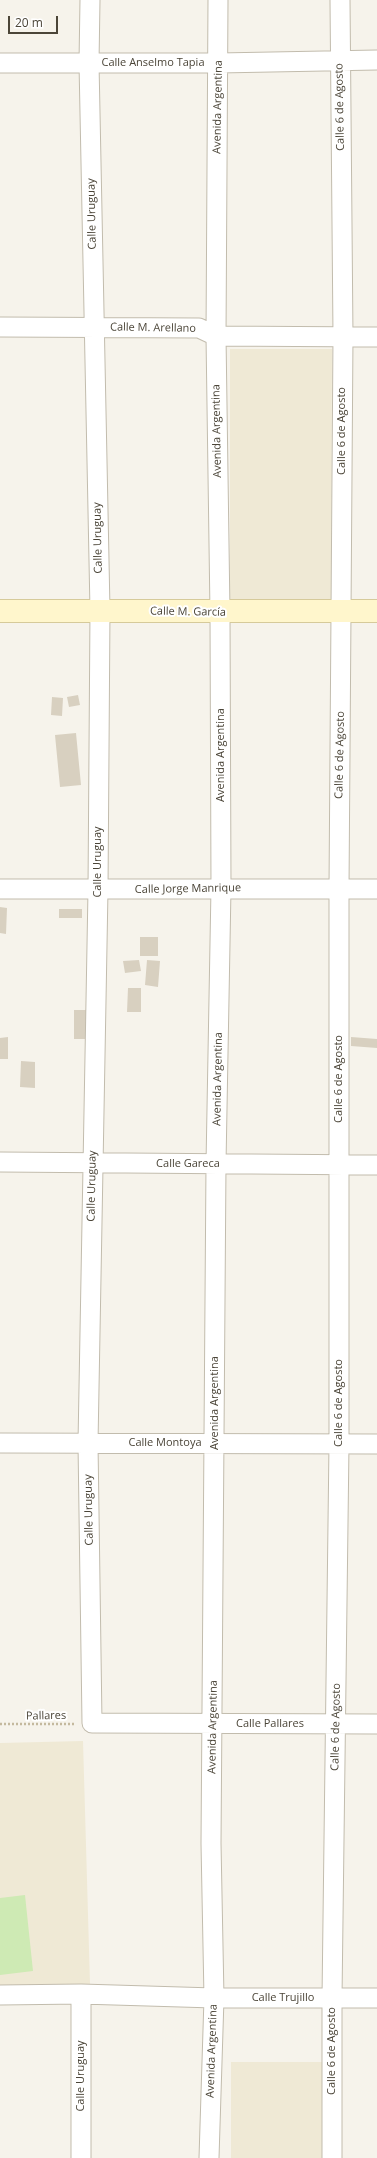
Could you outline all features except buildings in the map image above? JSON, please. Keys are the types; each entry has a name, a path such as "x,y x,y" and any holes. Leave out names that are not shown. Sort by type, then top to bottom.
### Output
{"street":[{"name":"Calle Uruguay","path":"90,0 89,63 100,610 98,890 88,1443 92,1723"},
{"name":"Avenida Argentina","path":"209,2158 214,1998 211,1843 214,1724 216,1164 221,888 220,613 216,336 219,63 218,0"},
{"name":"Calle 6 de Agosto","path":"332,2158 332,1998 339,1444 339,889 343,336 340,0"},
{"name":"Calle Anselmo Tapia","path":"0,62 219,63 377,60"},
{"name":"Calle M. Arellano","path":"0,327 199,328 216,336 377,337"},
{"name":"Calle M. García","path":"0,611 100,610 220,613 377,611"},
{"name":"Calle Jorge Manrique","path":"0,889 377,889"},
{"name":"Calle Gareca","path":"0,1162 377,1165"},
{"name":"Calle Montoya","path":"0,1443 377,1444"},
{"name":"Calle Pallares","path":"92,1723 377,1724"},
{"name":"Calle Uruguay","path":"81,1994 81,2158"},
{"name":"Calle Trujillo","path":"0,1995 81,1994 214,1998 377,1998"}],"path":[{"name":"Pallares","path":"0,1724 92,1723"}],"shaded area":[{"path":"230,349 332,349 331,602 230,602"},
{"path":"83,1741 90,1984 0,1987 0,1743"},
{"path":"231,2062 326,2062 326,2158 231,2158"}],"green space":[{"path":"25,1895 33,1971 0,1975 0,1898"}]}
